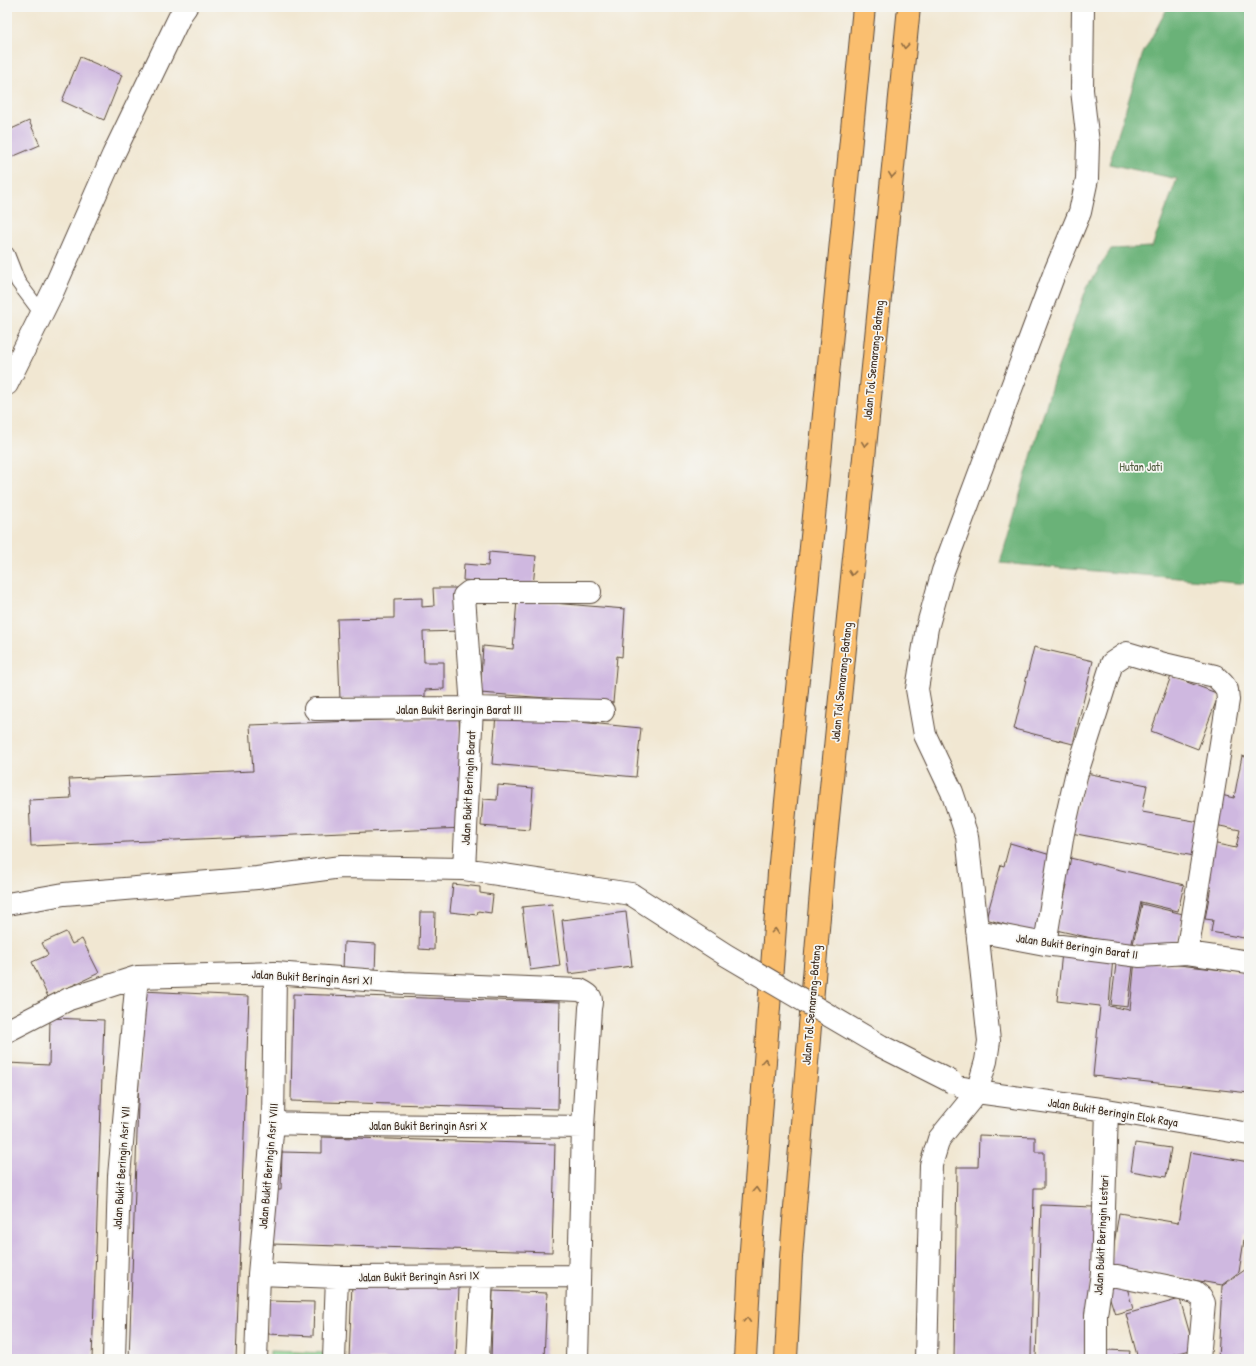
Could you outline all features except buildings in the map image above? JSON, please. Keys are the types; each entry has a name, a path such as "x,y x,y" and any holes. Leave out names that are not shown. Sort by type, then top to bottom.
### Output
{"highway":[{"path":"745,1359 750,1262 779,873 864,7"},
{"name":"Jalan Tol Semarang–Batang","path":"786,1359 791,1257 823,868 909,7"}],"street":[{"path":"7,384 42,314 152,73 181,14 186,7"},
{"path":"926,1359 931,1165 939,1139 977,1092 986,1061 989,1041 967,836 952,792 925,736 917,689 927,628 942,571 1054,274 1080,212 1087,178 1088,143 1082,90 1084,7"},
{"name":"Jalan Bukit Beringin Barat","path":"464,869 472,708 464,596 469,592 590,592"},
{"path":"1045,944 1063,833 1076,776 1112,663 1128,653 1164,664 1216,676 1227,690 1228,700 1187,953"},
{"name":"Jalan Bukit Beringin Barat III","path":"315,709 472,708 603,711"},
{"path":"7,904 64,894 257,878 341,867 464,869"},
{"name":"Jalan Bukit Beringin Elok Raya","path":"464,869 631,894 726,955 881,1046 962,1087 977,1092 1107,1110 1249,1134"},
{"name":"Jalan Bukit Beringin Barat II","path":"977,931 1045,944 1140,956 1187,953 1249,962"},
{"name":"Jalan Bukit Beringin Asri XI","path":"7,1031 68,1000 137,976 275,973 404,983 580,990 589,994 592,1000 590,1008 583,1127"},
{"name":"Jalan Bukit Beringin Asri VIII","path":"256,1359 259,1274 273,1123 275,973"},
{"name":"Jalan Bukit Beringin Asri VII","path":"114,1359 119,1176 137,976"},
{"name":"Jalan Bukit Beringin Lestari","path":"1096,1359 1096,1315 1102,1272 1107,1110"},
{"name":"Jalan Bukit Beringin Asri X","path":"273,1123 354,1126 487,1125 583,1127"},
{"path":"577,1359 583,1127"},
{"path":"1102,1272 1195,1292 1201,1297 1204,1303 1199,1359"},
{"name":"Jalan Bukit Beringin Asri IX","path":"259,1274 337,1277 579,1276"},
{"path":"478,1359 482,1276"},
{"path":"334,1359 337,1277"}],"lane":[{"path":"7,254 18,282 42,314"}],"green space":[{"name":"Hutan Jati","path":"1168,7 1249,7 1249,584 1000,563 1054,378 1087,287 1111,249 1152,247 1177,179 1109,164 1143,53"},
{"path":"270,1351 326,1353 326,1359 270,1359"}]}
